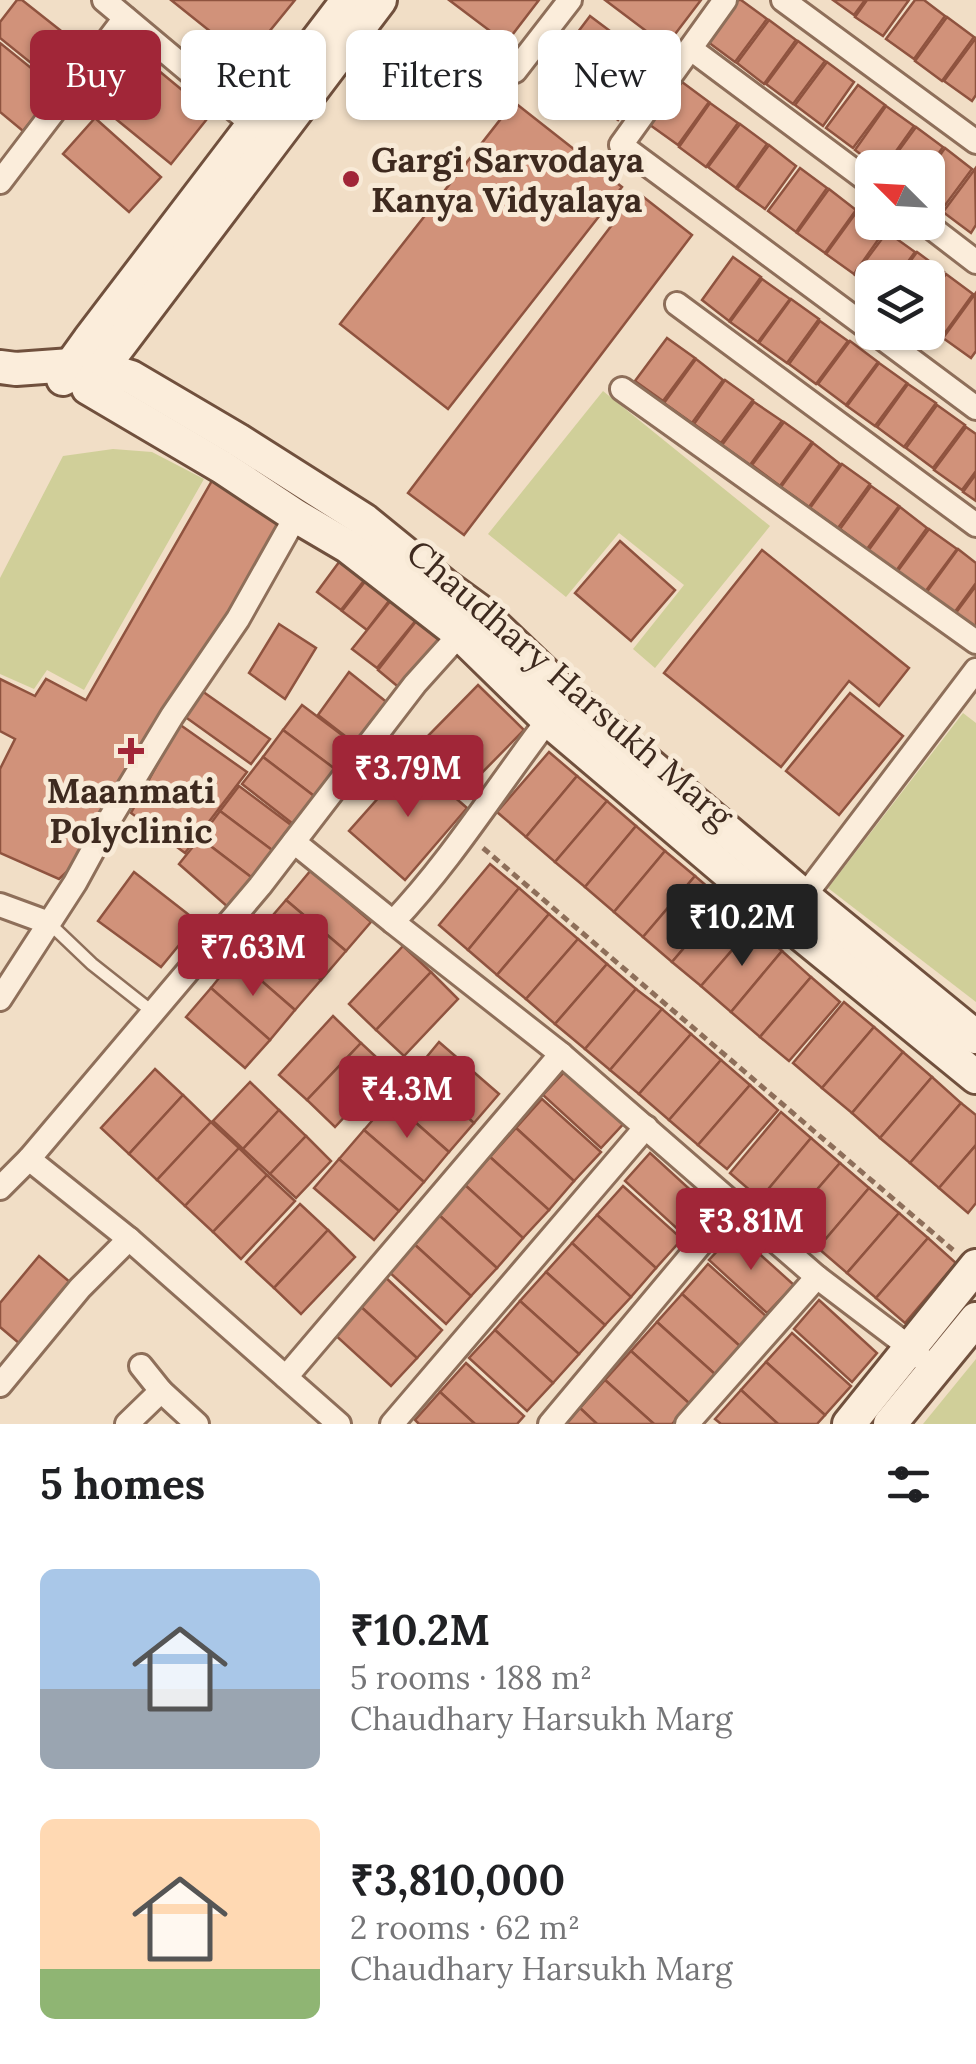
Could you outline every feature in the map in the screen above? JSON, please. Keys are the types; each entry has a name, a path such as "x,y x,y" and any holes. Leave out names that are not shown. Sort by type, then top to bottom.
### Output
{"street":[{"path":"104,0 252,124"},
{"path":"79,377 252,124 348,0"},
{"path":"0,388 14,390 79,377 380,0"},
{"path":"518,66 570,0"},
{"path":"726,0 621,145 855,319"},
{"path":"782,0 976,142"},
{"path":"0,182 125,18"},
{"path":"691,49 855,171"},
{"path":"945,238 976,262"},
{"path":"677,304 976,525"},
{"path":"897,350 976,408"},
{"path":"0,367 79,377"},
{"name":"Chaudhary Harsukh Marg","path":"79,377 347,546 460,634 548,720 795,909 976,1036"},
{"name":"Chaudhary Harsukh Marg","path":"79,377 130,377 364,520 478,610 976,1076"},
{"path":"622,389 976,642"},
{"path":"0,999 75,883 172,716 238,619 296,516"},
{"path":"0,1188 30,1159 154,1013 294,842 415,684 460,634"},
{"path":"795,909 976,670"},
{"path":"393,922 548,720"},
{"path":"294,842 561,1054 816,1278 923,1360"},
{"path":"0,904 48,924"},
{"path":"286,1378 561,1054"},
{"path":"392,1424 646,1127"},
{"path":"30,1159 128,1239 339,1424"},
{"path":"550,1424 734,1204"},
{"path":"0,1385 80,1288 128,1239"},
{"path":"890,1424 975,1267"},
{"path":"687,1424 816,1278"},
{"path":"849,1424 976,1319"},
{"path":"141,1366 197,1424"},
{"path":"127,1424 161,1390"}],"lane":[{"path":"48,924 154,1013"}],"path":[{"path":"465,833 975,1267"}],"shaded area":[{"path":"603,391 770,526 655,668 633,649 684,585 619,533 566,597 488,534"},
{"path":"113,449 152,452 204,479 84,690 47,670 34,689 0,674 0,578 63,456"},
{"path":"963,713 976,723 976,1002 828,888"},
{"path":"976,1359 976,1424 923,1424"}],"building":[{"path":"17,0 22,0 60,30 30,30 30,62 0,38 0,22"},
{"path":"171,0 295,0 270,30 208,30"},
{"path":"449,0 539,0 516,30 489,30"},
{"path":"605,0 701,0 678,30 645,30"},
{"path":"738,0 767,19 735,62 708,42"},
{"path":"833,0 865,0 854,15"},
{"path":"867,0 909,0 883,36 855,17"},
{"path":"915,0 924,0 945,16 914,59 886,39"},
{"path":"590,16 609,30 579,30"},
{"path":"947,17 974,37 942,81 915,61"},
{"path":"769,20 796,40 764,84 737,63"},
{"path":"976,38 976,95 972,101 944,81"},
{"path":"798,41 825,61 793,104 766,84"},
{"path":"0,43 30,67 32,120 23,131 0,112"},
{"path":"827,62 854,82 823,126 795,105"},
{"path":"161,73 181,89 181,120 206,120 171,164 117,120 161,120"},
{"path":"681,83 709,102 678,145 650,125 654,120 681,120"},
{"path":"858,85 885,105 853,148 826,128"},
{"path":"710,103 738,123 706,167 679,147"},
{"path":"518,105 622,187 448,409 340,324 500,120 518,120"},
{"path":"886,106 914,126 897,150 855,150"},
{"path":"97,120 161,177 129,212 63,154"},
{"path":"740,124 767,144 736,188 708,167"},
{"path":"916,127 943,147 941,150 899,150"},
{"path":"769,145 796,166 765,209 737,189"},
{"path":"945,148 972,169 945,205 945,150"},
{"path":"800,168 827,188 796,232 768,211"},
{"path":"975,169 976,225 971,233 945,214"},
{"path":"829,189 855,209 825,253 797,233"},
{"path":"637,192 692,235 464,535 408,493"},
{"path":"855,214 855,240 878,240 864,260 855,260 854,274 826,254"},
{"path":"881,240 898,240 915,252 909,260 866,260"},
{"path":"917,252 928,260 911,260"},
{"path":"733,257 761,277 729,321 702,300"},
{"path":"945,275 973,294 945,333"},
{"path":"762,279 790,299 758,342 730,322"},
{"path":"975,294 976,351 971,358 945,339"},
{"path":"791,299 819,319 787,363 759,343"},
{"path":"820,321 848,341 816,384 789,364"},
{"path":"667,338 695,358 663,401 635,381"},
{"path":"850,341 855,350 862,350 878,362 846,405 818,384"},
{"path":"696,359 723,380 692,423 664,403"},
{"path":"879,363 907,383 875,426 847,406"},
{"path":"725,380 753,400 721,443 694,424"},
{"path":"908,384 936,403 904,447 877,427"},
{"path":"754,402 782,421 750,465 722,445"},
{"path":"937,405 965,425 933,468 906,448"},
{"path":"784,422 812,442 780,486 752,465"},
{"path":"966,427 976,434 976,471 962,490 934,470"},
{"path":"813,443 840,464 809,507 781,487"},
{"path":"842,464 870,484 838,528 810,508"},
{"path":"976,474 976,501 963,492"},
{"path":"213,479 281,521 236,610 72,867 59,879 0,853 0,769 15,739 0,731 0,679 35,696 46,679 86,700"},
{"path":"871,486 899,506 867,549 840,529"},
{"path":"900,507 927,528 896,571 868,551"},
{"path":"929,529 957,549 925,592 897,572"},
{"path":"620,541 675,590 631,641 575,593"},
{"path":"958,549 976,563 976,583 954,613 926,593"},
{"path":"762,550 909,668 879,706 849,681 781,767 664,673"},
{"path":"345,554 370,573 341,610 317,592"},
{"path":"371,574 395,593 367,630 342,611"},
{"path":"976,586 976,630 955,614"},
{"path":"396,594 421,614 377,668 352,649"},
{"path":"421,615 446,635 402,690 378,670"},
{"path":"279,624 316,648 285,699 249,673"},
{"path":"349,672 389,704 358,746 318,715"},
{"path":"478,685 524,730 467,788 421,743"},
{"path":"202,691 270,739 251,764 184,716"},
{"path":"850,693 903,736 839,815 786,771"},
{"path":"302,705 358,747 339,772 283,730"},
{"path":"179,724 247,772 185,853 131,813"},
{"path":"283,730 339,772 318,799 263,757"},
{"path":"549,752 577,776 526,837 497,812"},
{"path":"263,757 318,799 297,827 242,784"},
{"path":"412,760 467,808 405,880 349,831"},
{"path":"577,776 607,801 555,862 526,837"},
{"path":"239,786 295,828 276,853 220,811"},
{"path":"607,801 636,826 585,887 555,862"},
{"path":"220,811 276,853 255,880 200,838"},
{"path":"636,826 665,851 614,912 585,887"},
{"path":"200,838 255,880 229,908 179,864"},
{"path":"665,851 695,876 643,937 614,912"},
{"path":"490,864 519,888 468,950 439,925"},
{"path":"311,870 371,922 346,951 286,900"},
{"path":"134,872 198,922 161,967 98,921"},
{"path":"695,876 724,901 672,962 643,937"},
{"path":"519,888 549,914 497,975 468,950"},
{"path":"286,900 346,951 321,980 261,929"},
{"path":"724,901 753,926 701,986 672,962"},
{"path":"549,914 578,939 526,999 497,975"},
{"path":"753,926 782,951 731,1012 701,986"},
{"path":"261,929 321,980 295,1010 235,958"},
{"path":"578,939 607,964 555,1024 526,999"},
{"path":"403,946 431,972 376,1030 349,1004"},
{"path":"782,951 811,977 760,1037 731,1012"},
{"path":"235,958 295,1010 270,1040 211,988"},
{"path":"607,964 636,989 585,1049 555,1024"},
{"path":"431,972 458,999 404,1056 376,1030"},
{"path":"811,977 840,1002 789,1061 760,1037"},
{"path":"211,988 270,1040 245,1068 186,1017"},
{"path":"636,989 662,1009 610,1070 585,1049"},
{"path":"844,1002 874,1027 822,1088 793,1063"},
{"path":"662,1009 691,1034 639,1094 610,1070"},
{"path":"333,1016 361,1043 307,1100 279,1075"},
{"path":"874,1027 903,1052 852,1113 822,1088"},
{"path":"691,1034 721,1060 669,1120 639,1094"},
{"path":"439,1042 499,1094 474,1123 415,1071"},
{"path":"361,1043 389,1069 335,1127 307,1100"},
{"path":"903,1052 932,1077 880,1138 852,1113"},
{"path":"721,1060 750,1085 698,1145 669,1120"},
{"path":"569,1067 627,1120 601,1148 543,1095"},
{"path":"155,1069 183,1095 129,1154 101,1128"},
{"path":"415,1071 474,1123 449,1152 390,1100"},
{"path":"932,1077 961,1103 910,1163 880,1138"},
{"path":"250,1082 279,1110 243,1149 213,1121"},
{"path":"750,1085 778,1110 727,1169 698,1145"},
{"path":"183,1095 211,1122 157,1180 129,1154"},
{"path":"542,1099 601,1152 574,1181 516,1128"},
{"path":"390,1100 449,1152 424,1182 364,1130"},
{"path":"961,1103 976,1115 976,1145 939,1188 910,1163"},
{"path":"279,1110 306,1136 270,1174 243,1149"},
{"path":"781,1112 811,1138 760,1199 730,1173"},
{"path":"211,1122 239,1148 185,1206 157,1180"},
{"path":"516,1128 574,1181 549,1210 490,1157"},
{"path":"364,1130 424,1182 399,1211 339,1159"},
{"path":"306,1136 331,1161 296,1198 270,1174"},
{"path":"811,1138 840,1163 788,1223 760,1199"},
{"path":"976,1145 976,1203 968,1213 939,1188"},
{"path":"239,1148 267,1175 213,1232 185,1206"},
{"path":"650,1153 708,1206 683,1234 625,1181"},
{"path":"490,1157 549,1210 523,1238 465,1185"},
{"path":"339,1159 399,1211 374,1240 314,1188"},
{"path":"840,1163 869,1188 818,1248 788,1223"},
{"path":"267,1175 295,1201 241,1259 213,1232"},
{"path":"465,1185 523,1238 497,1268 439,1215"},
{"path":"623,1186 682,1239 656,1268 597,1215"},
{"path":"869,1188 899,1213 847,1273 818,1248"},
{"path":"300,1204 328,1230 274,1288 246,1262"},
{"path":"899,1213 928,1238 876,1298 847,1273"},
{"path":"439,1215 497,1268 471,1296 413,1243"},
{"path":"597,1215 656,1268 631,1297 572,1243"},
{"path":"328,1230 355,1257 301,1314 274,1288"},
{"path":"735,1232 794,1285 767,1313 709,1260"},
{"path":"928,1238 956,1263 905,1323 876,1298"},
{"path":"413,1243 471,1296 446,1324 388,1271"},
{"path":"572,1243 631,1297 605,1325 546,1272"},
{"path":"39,1256 71,1283 20,1344 0,1327 0,1303"},
{"path":"708,1264 767,1317 741,1347 682,1294"},
{"path":"546,1272 605,1325 579,1354 520,1301"},
{"path":"384,1276 442,1330 417,1358 359,1305"},
{"path":"682,1294 741,1347 716,1375 657,1322"},
{"path":"819,1300 877,1353 852,1382 794,1329"},
{"path":"520,1301 579,1354 553,1383 495,1330"},
{"path":"359,1305 417,1358 391,1386 333,1333"},
{"path":"657,1322 716,1375 690,1404 631,1351"},
{"path":"495,1330 553,1383 527,1411 469,1358"},
{"path":"792,1333 851,1386 825,1415 766,1362"},
{"path":"631,1351 690,1404 672,1424 654,1424 605,1380"},
{"path":"766,1362 825,1415 817,1424 778,1424 741,1390"},
{"path":"466,1363 524,1416 517,1424 475,1424 440,1392"},
{"path":"605,1380 654,1424 597,1424 580,1408"},
{"path":"741,1390 778,1424 721,1424 715,1419"},
{"path":"440,1392 475,1424 419,1424 415,1420"},
{"path":"580,1408 597,1424 566,1424"}],"place":[{"name":"Gargi Sarvodaya Kanya Vidyalaya","path":"351,179"},
{"name":"Maanmati Polyclinic","path":"131,751"}]}
